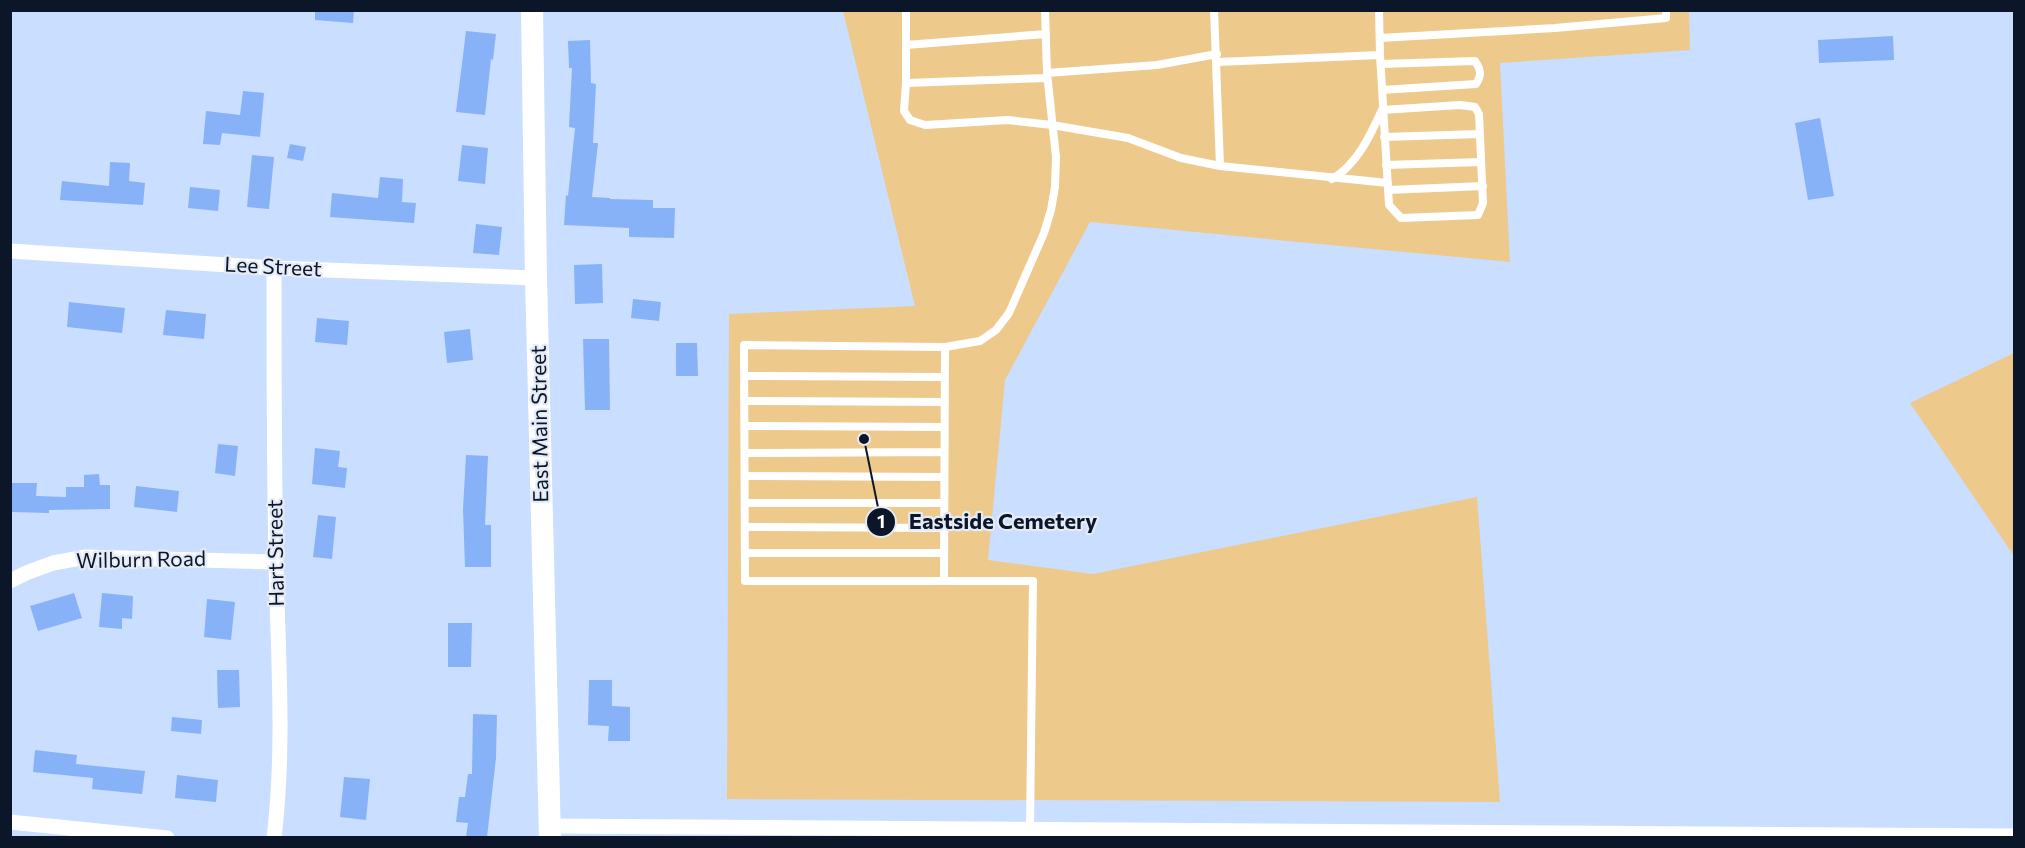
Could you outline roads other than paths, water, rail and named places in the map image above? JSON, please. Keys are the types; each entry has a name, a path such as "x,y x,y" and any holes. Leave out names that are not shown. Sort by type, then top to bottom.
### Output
{"main road":[{"name":"East Main Street","path":"532,10 549,832"}],"street":[{"name":"Lee Street","path":"10,251 274,268 536,278"},
{"name":"Hart Street","path":"274,268 276,562 280,723 279,794 274,837"},
{"name":"Wilburn Road","path":"10,581 53,563 86,557 195,558 276,562"},
{"path":"10,822 167,837"},
{"path":"549,832 1030,828 1305,834 2014,836"}],"lane":[{"path":"906,10 904,111 910,120 925,125 1008,120 1128,138 1181,158 1220,166 1388,186 1483,186"},
{"path":"1030,828 1034,581 746,581 744,345 945,347 980,341 996,330 1009,313 1044,233 1051,210 1056,157 1047,75 1045,10"},
{"path":"1214,10 1220,166"},
{"path":"1379,10 1382,110 1389,204 1401,218 1478,215 1483,203 1483,186 1479,114 1475,107 1460,105 1382,110"},
{"path":"1380,38 1555,28 1665,18 1666,10"},
{"path":"906,45 1046,34"},
{"path":"906,83 1047,75 1217,58 1380,55"},
{"path":"1381,64 1475,61 1480,68 1481,77 1476,84 1382,90"},
{"path":"1332,179 1342,174 1354,160 1382,110"},
{"path":"1384,136 1480,134"},
{"path":"1386,165 1481,162"},
{"path":"944,581 945,347"},
{"path":"744,376 945,377"},
{"path":"745,401 945,402"},
{"path":"745,426 944,427"},
{"path":"745,453 944,452"},
{"path":"745,476 944,477"},
{"path":"745,503 944,503"},
{"path":"745,527 944,528"},
{"path":"746,553 944,553"}],"place":[{"name":"Eastside Cemetery","path":"864,439"}]}
